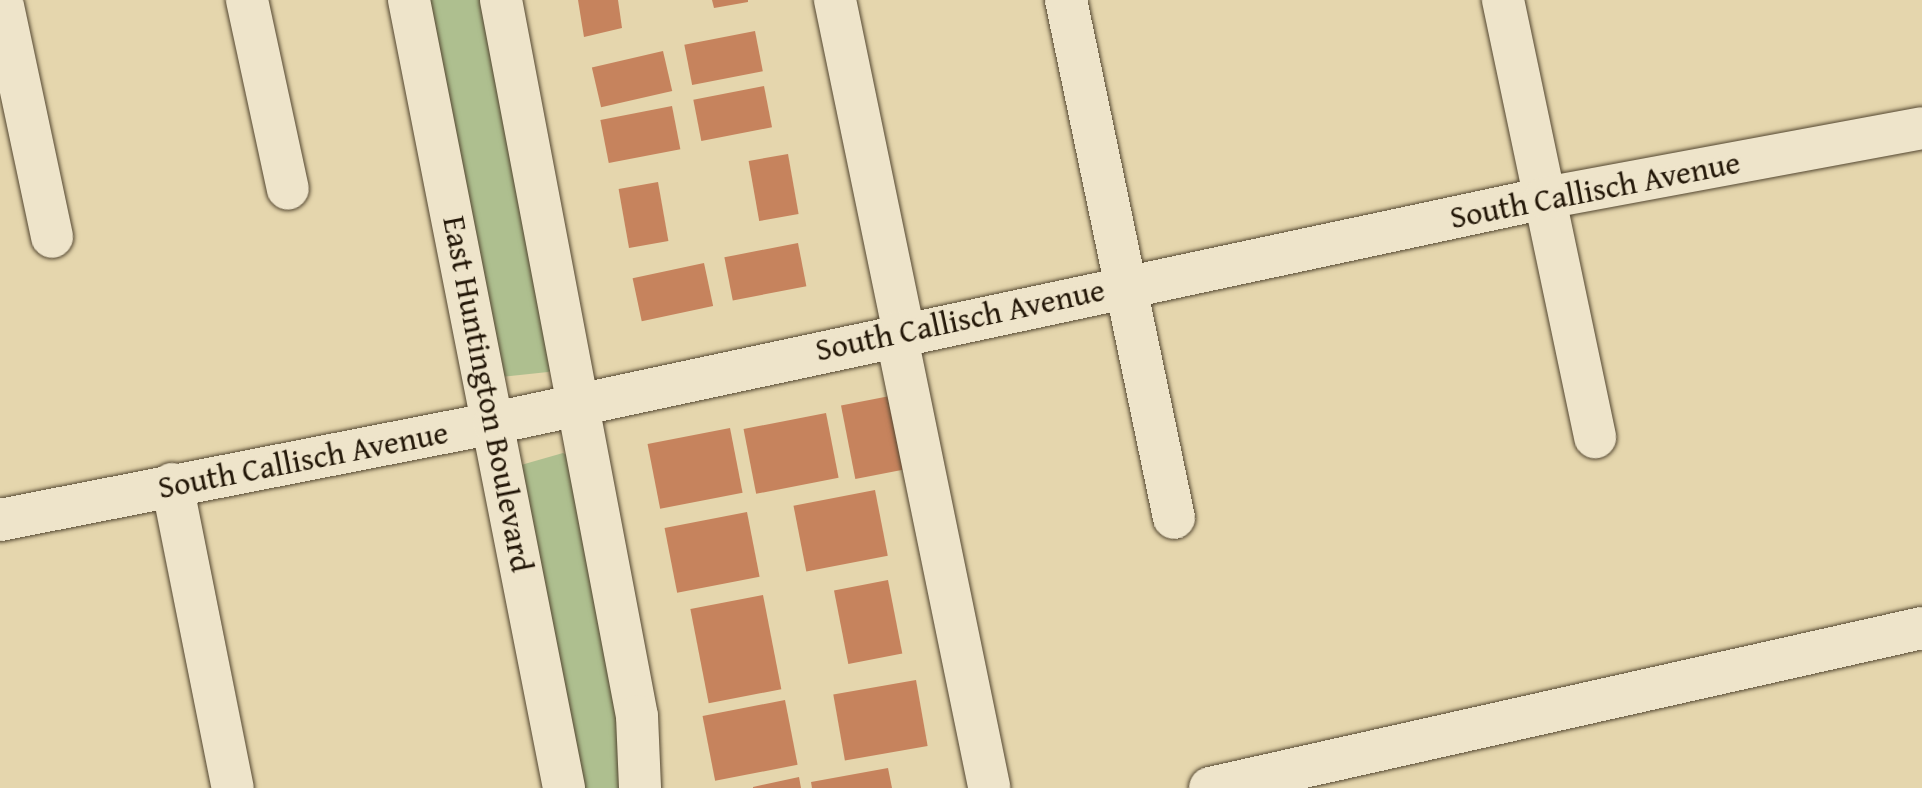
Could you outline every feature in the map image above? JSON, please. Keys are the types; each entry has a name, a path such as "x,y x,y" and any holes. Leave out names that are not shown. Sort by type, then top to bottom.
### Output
{"street":[{"path":"247,0 288,189"},
{"name":"East Huntington Boulevard","path":"409,0 564,788"},
{"path":"501,0 582,404 637,716 640,788"},
{"path":"835,0 989,788"},
{"path":"1066,0 1174,518"},
{"path":"1503,0 1595,437"},
{"path":"12,4 52,237"},
{"name":"South Callisch Avenue","path":"0,520 494,423 900,332 1545,198 1922,128"},
{"path":"172,484 233,788"},
{"path":"1210,788 1922,628"}],"green space":[{"path":"425,0 488,0 554,369 548,372 501,377"},
{"path":"563,453 579,461 627,788 578,788 521,465"}],"building":[{"path":"578,0 618,0 622,28 584,37"},
{"path":"712,0 748,0 748,2 714,8"},
{"path":"755,31 763,71 692,85 684,45"},
{"path":"663,51 672,91 601,107 592,67"},
{"path":"764,86 772,127 701,141 693,100"},
{"path":"672,106 680,149 609,163 600,120"},
{"path":"788,154 799,214 759,221 749,161"},
{"path":"658,182 668,241 629,248 619,189"},
{"path":"798,243 806,286 733,301 724,257"},
{"path":"704,263 713,306 642,321 633,278"},
{"path":"895,395 909,469 855,479 841,405"},
{"path":"826,413 839,478 756,494 744,429"},
{"path":"730,428 743,493 660,509 648,444"},
{"path":"875,490 888,556 806,572 794,506"},
{"path":"747,512 760,577 677,593 665,528"},
{"path":"888,580 902,654 848,664 834,590"},
{"path":"763,595 781,689 709,703 690,609"},
{"path":"916,680 928,746 845,761 833,695"},
{"path":"785,700 798,765 715,781 703,716"},
{"path":"888,768 892,788 812,788 811,782"},
{"path":"799,777 801,788 753,788 753,787"}]}
